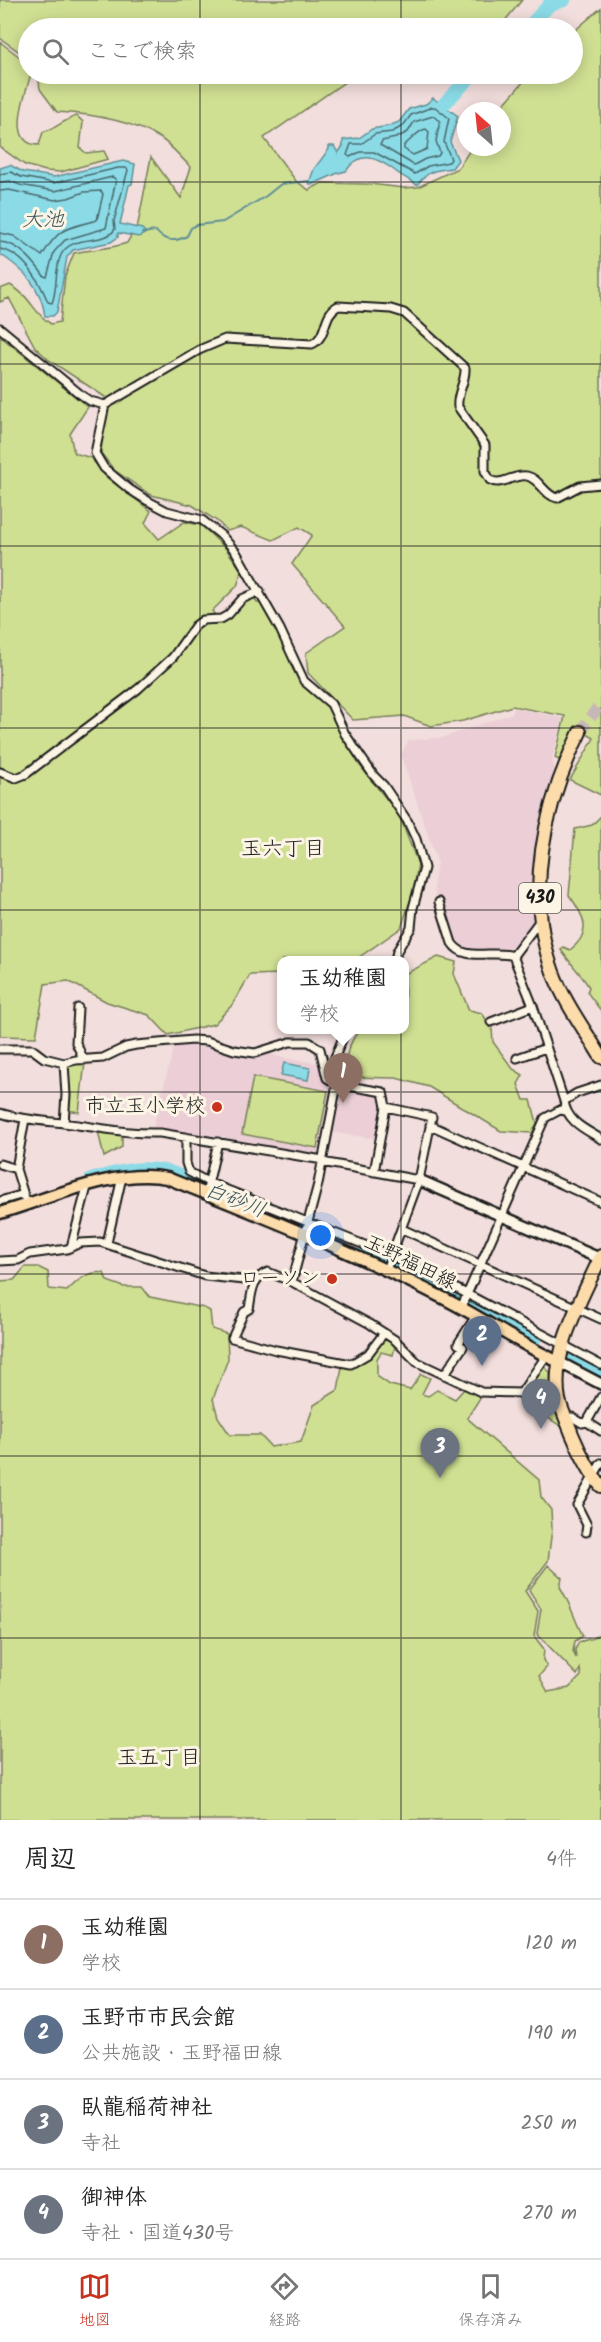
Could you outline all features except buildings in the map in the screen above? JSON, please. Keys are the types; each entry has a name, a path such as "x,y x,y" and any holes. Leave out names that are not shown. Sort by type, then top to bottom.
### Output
{"highway":[{"name":"430","path":"580,732 560,775 546,821 541,863 540,920 554,975 601,1057"},
{"path":"597,1481 581,1456 558,1394 562,1344 601,1258"}],"main road":[{"name":"玉野福田線","path":"0,1213 25,1199 87,1187 122,1177 150,1175 208,1188 388,1263 464,1301 476,1316 559,1362"}],"street":[{"path":"0,328 80,394 90,401 105,405 199,350 225,339 312,344 321,337 330,313 338,306 390,309 409,317 465,369 465,378 457,402 458,407 485,445 484,471 490,480 498,482 525,476 534,480 547,494 557,498 580,486 601,484"},
{"path":"105,405 96,453 104,468 129,489 166,511 196,518 210,525 236,552 260,591 304,681 331,704 345,734 374,776 384,786 416,838 423,860 423,874 413,908 411,928 396,956"},
{"path":"0,772 16,778 26,774 138,689 173,657 195,626 202,620 221,619 228,615 242,599 260,591"},
{"path":"439,902 450,939 456,949 465,954 504,953 513,956 533,1005 566,1111 576,1123 601,1139"},
{"path":"513,956 540,920"},
{"path":"491,1022 533,1005"},
{"path":"78,1008 76,1043 84,1060"},
{"path":"292,1282 307,1228 337,1084 334,1057 344,1034"},
{"path":"0,1049 32,1049 44,1058 64,1064 103,1058 126,1047 149,1043 207,1041 234,1050 255,1053 290,1042 309,1042 320,1049 327,1078 337,1084 381,1090 386,1107 374,1172"},
{"path":"517,1058 546,1048"},
{"path":"64,1064 66,1095 64,1123"},
{"path":"564,1101 577,1093 601,1084"},
{"path":"386,1107 432,1117 419,1180 388,1263"},
{"path":"566,1111 560,1110 545,1118 464,1301 562,1344 601,1365"},
{"path":"0,1113 25,1119 135,1134 160,1133 218,1142 419,1180 601,1258"},
{"path":"0,1201 25,1199 16,1168 25,1119"},
{"path":"430,1125 601,1202"},
{"path":"186,1137 186,1163 189,1172 208,1188 218,1142"},
{"path":"0,1164 16,1168"},
{"path":"107,1243 122,1177"},
{"path":"71,1247 87,1187"},
{"path":"402,1229 601,1319"},
{"path":"0,1261 18,1260 30,1254 71,1247 80,1243 107,1243 205,1276 254,1281"},
{"path":"384,1333 368,1354 351,1364 232,1338 244,1312 249,1310 254,1281 260,1275 268,1272 292,1282 384,1333 395,1340 417,1362 481,1392 521,1393 546,1356"},
{"path":"444,1375 463,1347 458,1344 476,1316"},
{"path":"559,1362 601,1384"},
{"path":"587,1422 601,1397"},
{"path":"566,1419 572,1418 582,1423 587,1422 601,1431"},
{"path":"586,1532 587,1525 577,1505 597,1481 601,1463"}],"shaded area":[{"path":"514,708 563,718 552,759 555,772 539,834 532,895 533,922 519,944 507,949 486,952 466,951 458,945 443,905 436,906 434,884 437,861 401,755 409,740 442,738 513,713"},
{"path":"175,1044 209,1045 242,1055 268,1053 282,1058 317,1063 334,1087 322,1154 153,1127"},
{"path":"341,1087 380,1093 384,1110 377,1139 330,1132"}],"green space":[{"path":"0,0 522,0 507,18 18,18 18,51 0,38"},
{"path":"601,8 601,795 570,780 594,738 575,727 559,760 555,758 565,716 512,706 463,721 431,726 404,716 353,720 308,673 306,653 345,626 292,564 312,535 299,527 273,540 241,527 227,531 217,521 192,505 151,495 114,470 101,453 105,397 49,360 35,347 9,298 0,302 0,289 10,285 23,294 40,315 51,324 60,322 65,276 74,253 127,243 138,224 151,157 181,198 191,167 160,138 136,127 97,116 57,112 40,89 39,84 342,84 264,138 296,181 309,190 322,183 418,187 458,168 466,156 511,156 511,102 506,102 521,84 583,84 583,23"},
{"path":"0,42 18,56 18,84 28,84 22,104 20,127 29,143 39,145 43,132 77,116 83,122 80,148 86,153 104,151 108,159 61,172 46,171 25,165 0,147"},
{"path":"0,336 88,407 70,434 74,453 91,458 106,477 151,511 145,523 159,539 184,522 201,525 226,549 242,571 237,586 212,611 220,622 254,597 257,603 264,603 290,656 292,668 302,685 325,703 358,763 399,815 418,864 413,893 401,928 361,956 277,956 277,974 250,975 232,1005 214,1024 168,1035 149,1015 107,1002 68,981 45,984 36,1037 0,1036"},
{"path":"601,816 601,1011 587,992 589,987 586,982 561,950 563,947 570,950 582,936 584,930 582,916 569,895 575,829 592,825"},
{"path":"438,957 456,962 454,974 469,1010 482,1013 492,1029 493,1042 513,1069 523,1075 518,1084 524,1100 531,1100 537,1123 532,1133 501,1131 429,1087 396,1078 346,1077 345,1064 352,1040 356,1034 409,1034 409,972"},
{"path":"85,1062 79,1112 67,1110 66,1067"},
{"path":"253,1077 328,1091 317,1148 242,1134"},
{"path":"98,1131 122,1135 122,1147 104,1157"},
{"path":"25,1267 38,1267 48,1272 49,1289 67,1291 88,1275 104,1273 107,1281 124,1287 142,1287 150,1297 210,1311 212,1329 227,1334 228,1359 213,1399 218,1417 230,1435 260,1435 271,1447 301,1442 314,1405 338,1390 342,1367 361,1362 383,1337 395,1346 393,1355 381,1352 377,1359 377,1376 390,1385 410,1390 421,1374 430,1378 422,1394 428,1396 437,1390 455,1399 465,1388 477,1394 480,1398 467,1418 539,1480 541,1497 551,1510 552,1529 548,1561 525,1591 538,1611 534,1636 544,1649 543,1660 547,1667 539,1676 548,1692 569,1688 581,1676 580,1669 577,1675 537,1634 541,1609 529,1590 548,1565 562,1578 560,1587 583,1636 575,1641 573,1651 576,1658 575,1650 579,1642 601,1633 601,1820 0,1820 0,1281 14,1280"},
{"path":"542,1365 550,1372 552,1399 562,1427 519,1399"}],"water":[{"path":"433,98 457,115 450,142 458,160 452,168 432,172 417,185 375,159 363,158 351,164 346,171 311,185 309,183 314,169 329,146 334,146 338,153 343,146 343,140 359,138 372,129 399,122 409,109 426,104"},
{"name":"大池","path":"123,161 135,164 132,184 129,185 120,224 142,229 146,233 139,237 118,233 118,237 111,242 73,250 67,257 57,312 53,316 45,316 40,296 30,280 17,266 0,254 0,168 10,165 23,172 54,177"},
{"path":"284,1063 310,1068 308,1080 281,1075"}],"waterway":[{"path":"537,18 550,4 564,0"},
{"path":"444,104 463,84"},
{"path":"142,233 156,231 166,239 179,239 187,236 191,228 196,225 223,222 266,196 281,184 309,181"},
{"path":"579,1120 601,1134"},
{"name":"白砂川","path":"91,1180 120,1172 149,1169 169,1172 207,1189"},
{"name":"白砂川","path":"364,1254 461,1300"},
{"name":"白砂川","path":"467,1304 534,1340"},
{"name":"白砂川","path":"570,1358 601,1374"}],"tunnel":[{"path":"580,732 601,703"}],"place":[{"name":"玉幼稚園","path":"343,1103"},
{"name":"市立玉小学校","path":"217,1107"},
{"name":"ローソン","path":"332,1279"},
{"name":"玉野市市民会館","path":"482,1366"},
{"name":"御神体","path":"541,1429"},
{"name":"臥龍稲荷神社","path":"440,1478"}],"district":[{"name":"玉六丁目","path":"283,849"},
{"name":"玉五丁目","path":"159,1758"}]}
